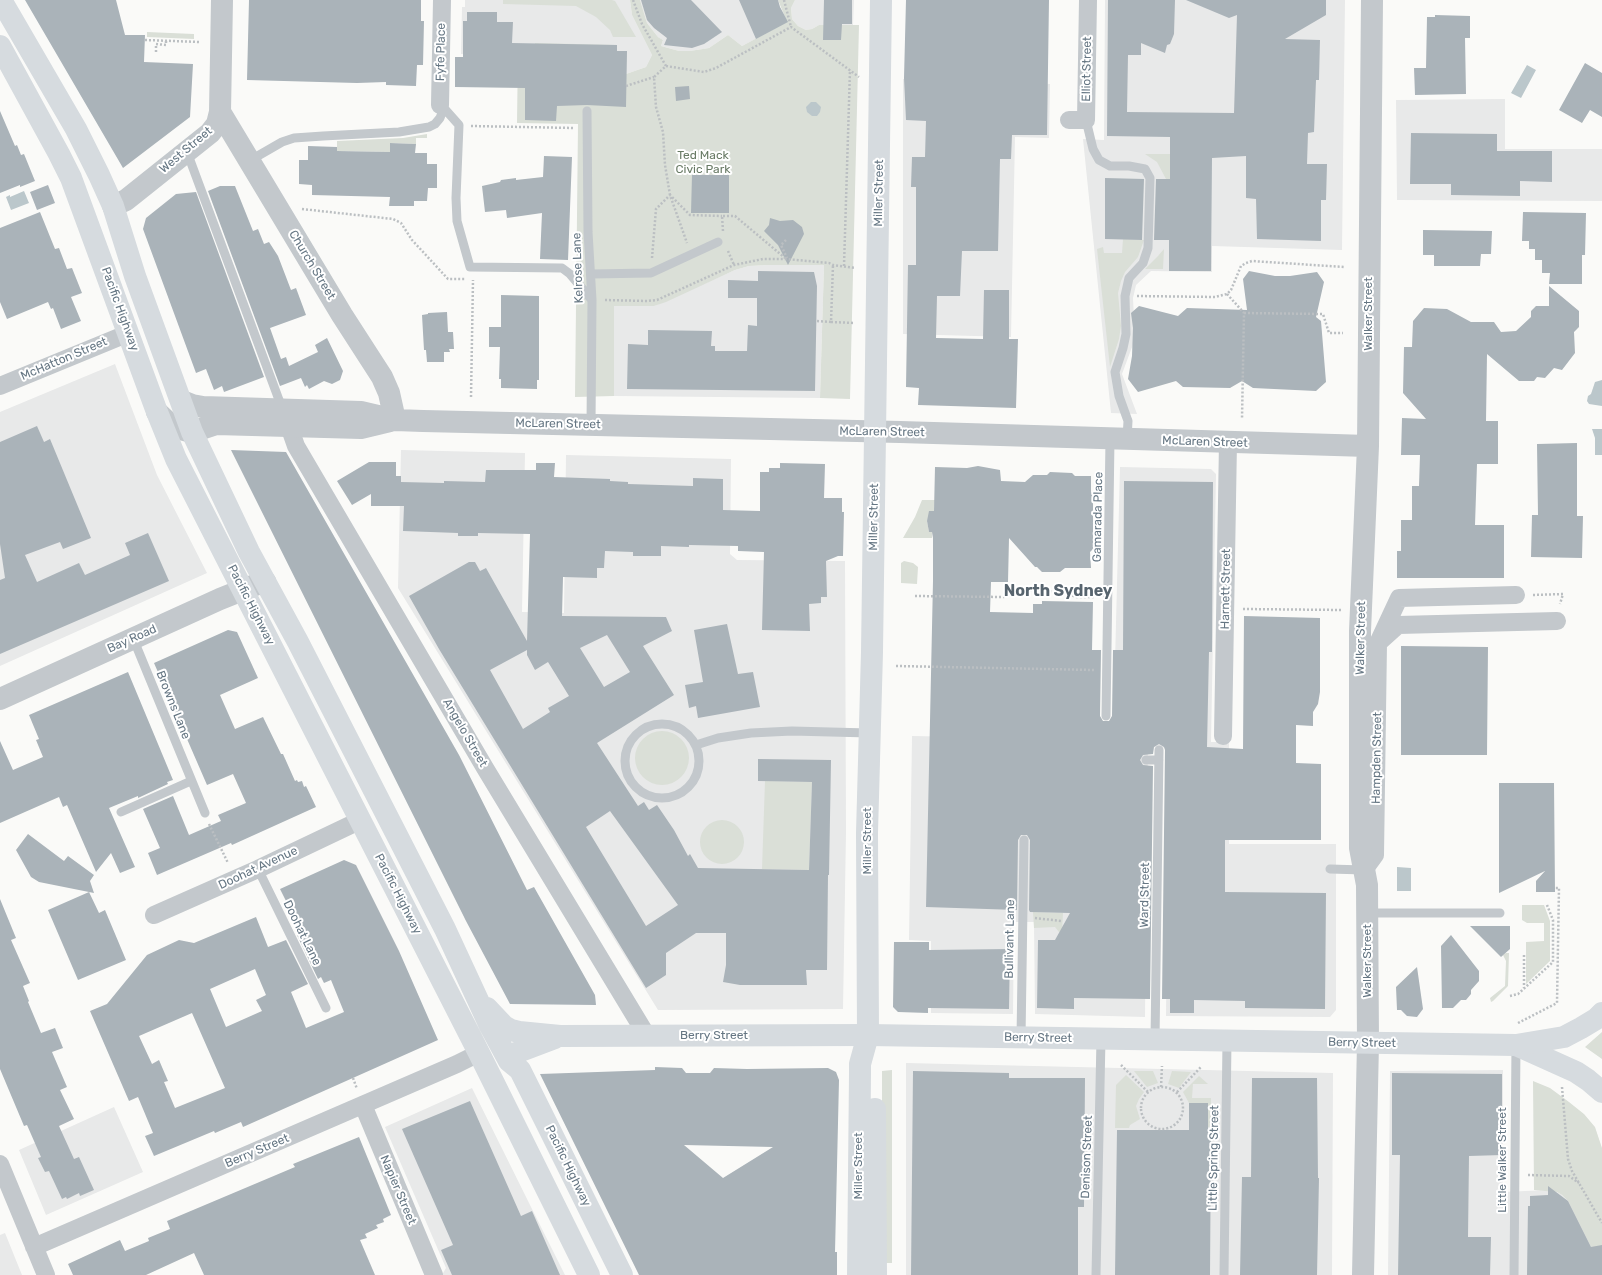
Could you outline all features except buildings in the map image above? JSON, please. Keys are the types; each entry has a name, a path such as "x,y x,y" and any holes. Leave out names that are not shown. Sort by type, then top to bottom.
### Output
{"main road":[{"name":"Pacific Highway","path":"1,0 76,129 99,174 113,206 135,276 182,401 192,432 243,538 445,929 489,1024 509,1061 520,1070 622,1275"},
{"name":"Miller Street","path":"876,1275 875,1065 868,1035 867,833 873,621 874,432 881,0"},
{"name":"Pacific Highway","path":"0,46 5,67 70,178 157,412 176,458 479,1053 589,1275"},
{"name":"Berry Street","path":"478,998 495,1018 511,1030 560,1036 868,1035 1516,1046"},
{"path":"1516,1046 1564,1037 1582,1028 1602,1013"},
{"name":"Miller Street","path":"858,1275 860,1064 868,1035"},
{"name":"Berry Street","path":"509,1061 518,1052 560,1036"},
{"path":"1516,1046 1576,1072 1602,1092"},
{"name":"Pacific Highway","path":"509,1061 508,1074 510,1082 527,1118 528,1152"}],"street":[{"name":"West Street","path":"113,206 126,200 210,133 217,124 220,112 222,0"},
{"name":"Fyfe Place","path":"442,0 442,106"},
{"name":"Elliot Street","path":"1077,120 1088,0"},
{"name":"Walker Street","path":"1363,1275 1368,1043 1367,885 1360,848 1360,631 1368,446 1372,0"},
{"name":"Church Street","path":"220,112 342,315 382,377 389,393 395,420"},
{"name":"McHatton Street","path":"0,386 128,333"},
{"name":"McLaren Street","path":"182,401 203,407 286,418"},
{"path":"157,412 173,427 192,432"},
{"name":"McLaren Street","path":"192,432 216,424 361,412 395,420 1368,446"},
{"name":"Angelo Street","path":"286,418 296,446 485,768 647,1036"},
{"name":"Harnett Street","path":"1224,736 1228,442"},
{"name":"Bay Road","path":"0,700 133,638 265,581"},
{"name":"Hampden Street","path":"1364,870 1375,855 1378,643 1399,598 1516,595"},
{"path":"1378,643 1398,625 1557,621"},
{"name":"Doohat Avenue","path":"154,915 258,869 361,820"},
{"name":"Berry Street","path":"34,1247 363,1105 479,1053"},
{"name":"Napier Street","path":"363,1105 434,1275"},
{"path":"0,1164 46,1275"}],"lane":[{"path":"442,106 459,125 456,198 457,221 470,267 562,268 570,274 592,300"},
{"path":"249,161 282,142 294,138 400,132 429,128 440,118 442,106"},
{"name":"Kelrose Lane","path":"587,111 588,232 592,300 591,425"},
{"name":"Gamarada Place","path":"1077,120 1099,160 1110,166 1128,166 1145,169 1150,178 1148,248 1143,263 1129,278 1125,296 1126,334 1115,372 1119,396 1128,420 1119,439 1106,716"},
{"path":"187,151 286,418"},
{"path":"591,274 651,273 722,241"},
{"name":"Browns Lane","path":"133,638 205,813"},
{"path":"655,724 667,724 679,728 689,735 696,744 700,756 700,768 695,780 687,789 677,796 665,799 652,797 641,792 632,783 626,772 625,760 627,748 634,737 643,729 655,724"},
{"path":"696,744 751,732 792,731 870,733"},
{"name":"Ward Street","path":"1155,1040 1159,750"},
{"path":"1146,760 1159,760"},
{"path":"121,812 191,781"},
{"name":"Bullivant Lane","path":"1021,1038 1024,840"},
{"name":"Doohat Lane","path":"258,869 326,1008"},
{"path":"1330,869 1364,870"},
{"path":"1367,913 1500,913"},
{"name":"Denison Street","path":"1096,1275 1101,1039"},
{"name":"Little Spring Street","path":"1224,1275 1227,1041"},
{"name":"Little Walker Street","path":"1514,1275 1516,1046"}],"path":[{"path":"633,0 642,24 666,66"},
{"path":"784,0 791,27 859,77"},
{"path":"666,66 704,72 716,68 791,27"},
{"path":"145,40 200,42"},
{"path":"156,52 156,44 166,45 166,40"},
{"path":"626,86 654,77 666,66"},
{"path":"844,266 850,69"},
{"path":"654,77 656,107 663,132 665,165 670,195 691,255"},
{"path":"459,125 586,128"},
{"path":"670,195 690,215 735,216 787,259"},
{"path":"651,273 656,208 670,195"},
{"path":"301,209 393,219 401,224 412,240 448,279 473,280"},
{"path":"722,216 722,241 734,265"},
{"path":"786,240 781,245 787,259"},
{"path":"592,300 657,300 734,265 763,259 787,259 828,263 855,268"},
{"path":"1125,296 1215,297 1227,294 1233,285 1237,272 1241,266 1252,261 1344,267"},
{"path":"831,322 833,265"},
{"path":"1227,294 1244,313 1242,419"},
{"path":"471,397 473,296"},
{"path":"1244,313 1322,314 1329,333 1343,333"},
{"path":"816,322 854,323"},
{"path":"915,596 1004,597 1018,590 1067,592 1075,597 1099,598"},
{"path":"1516,595 1563,594 1557,621"},
{"path":"1225,609 1344,610"},
{"path":"896,666 1107,671"},
{"path":"205,813 214,837 235,879"},
{"path":"1518,1023 1557,1003 1559,888 1555,888"},
{"path":"1510,996 1518,994 1553,962 1553,920 1546,905"},
{"path":"1023,918 1039,918 1061,921"},
{"path":"1524,954 1524,988"},
{"path":"1121,1065 1148,1092"},
{"path":"1161,1087 1162,1066"},
{"path":"1177,1092 1201,1067"},
{"path":"1562,1082 1568,1159 1572,1171 1602,1222"},
{"path":"1161,1087 1177,1092 1182,1101 1182,1114 1174,1124 1162,1128 1155,1127 1144,1118 1142,1104 1148,1092 1161,1087"},
{"path":"1540,1175 1569,1176 1580,1183"}],"shaded area":[{"path":"465,0 630,0 632,15 652,55 646,67 626,74 627,51 617,51 617,45 518,56 461,54 462,7 465,7"},
{"path":"640,0 778,0 788,22 742,46 728,35 709,48 679,51 661,46 663,40 658,37 647,23"},
{"path":"795,0 854,0 853,25 819,25 812,29 806,30 798,26 792,19 791,8"},
{"path":"1105,0 1345,0 1342,250 1212,246 1212,272 1151,271 1136,285 1133,298 1135,339 1122,374 1137,414 1111,413 1083,139 1104,140"},
{"path":"1527,65 1536,70 1521,98 1511,93"},
{"path":"903,79 1050,84 1049,138 1015,137 1011,337 903,334"},
{"path":"1505,99 1505,149 1602,149 1602,201 1397,200 1396,100"},
{"path":"811,102 816,102 821,107 817,116 812,116 807,112 806,107"},
{"path":"24,191 29,203 11,210 6,197 10,195 10,197"},
{"path":"824,265 820,398 614,396 614,306 654,306 735,270 749,266"},
{"path":"115,364 157,475 207,573 0,666 0,412"},
{"path":"1602,380 1602,406 1589,404 1587,401 1588,396 1591,394 1595,382"},
{"path":"1592,429 1602,429 1602,455 1595,455 1595,438"},
{"path":"401,450 525,453 522,612 564,613 566,455 731,459 730,554 737,560 845,561 846,832 843,1009 658,1010 398,588"},
{"path":"1120,467 1211,469 1216,474 1211,742 1229,742 1229,844 1336,844 1336,1010 1330,1017 1166,1016 1169,748 1148,747 1145,1017 1035,1014 1034,922 1014,922 1013,1014 931,1013 931,941 909,940 912,736 1113,740"},
{"path":"1397,867 1411,868 1411,891 1397,891"},
{"path":"906,1063 1333,1073 1332,1275 906,1275"},
{"path":"1503,1070 1503,1192 1548,1190 1562,1195 1568,1201 1591,1247 1602,1275 1388,1275 1390,1071"},
{"path":"472,1088 565,1275 442,1275 446,1268 385,1127"},
{"path":"114,1107 143,1172 46,1215 19,1150"},
{"path":"5,1233 22,1275 0,1275 0,1235"}],"green space":[{"path":"503,0 612,0 615,1 636,37 613,37 610,30 596,17 576,6 503,4"},
{"name":"Ted Mack Civic Park","path":"630,0 640,0 647,23 658,37 663,40 661,46 679,51 709,48 728,35 742,46 787,22 778,0 795,0 791,8 792,19 798,26 806,30 812,29 819,25 859,25 850,399 820,398 824,265 749,266 735,270 666,302 654,306 614,306 614,396 575,397 578,124 517,123 518,49 535,50 535,43 617,45 617,51 627,51 626,74 646,67 652,55 632,15"},
{"path":"147,32 194,34 194,39 147,37"},
{"path":"427,134 427,138 416,138 416,144 391,143 390,152 337,151 337,141 403,138"},
{"path":"1145,154 1170,154 1170,179 1166,179 1157,162"},
{"path":"1123,239 1144,240 1138,257 1125,272 1121,281 1118,293 1121,326 1119,339 1110,367 1097,249 1103,247 1104,253 1122,253"},
{"path":"1164,249 1163,269 1145,269 1158,256"},
{"path":"922,500 935,500 934,511 927,521 929,532 932,532 932,538 903,538 915,517"},
{"path":"904,561 913,563 918,567 917,584 901,583 901,563"},
{"path":"657,731 667,731 677,735 685,743 689,753 689,763 685,773 677,781 667,785 657,785 647,781 639,773 635,763 635,753 639,743 647,735"},
{"path":"765,781 812,782 809,870 762,869"},
{"path":"718,820 726,820 731,821 738,826 743,833 743,851 738,858 731,863 718,864 710,861 703,854 700,846 700,838 703,830 710,823"},
{"path":"1522,905 1544,905 1550,921 1550,961 1526,984 1526,942 1544,941 1544,923 1527,923 1522,920"},
{"path":"1033,912 1063,913 1062,932 1059,932 1055,927 1034,928"},
{"path":"1509,953 1508,986 1491,1002 1490,998 1505,986 1506,961 1503,955"},
{"path":"1602,1032 1602,1059 1585,1047"},
{"path":"892,1070 892,1263 882,1263 882,1071"},
{"path":"1134,1071 1153,1071 1158,1083 1147,1087"},
{"path":"1172,1071 1191,1072 1179,1088 1168,1084"},
{"path":"1126,1075 1144,1092 1136,1106 1140,1119 1130,1125 1129,1128 1115,1128 1116,1085"},
{"path":"1199,1076 1208,1084 1193,1084 1192,1098 1211,1098 1211,1127 1208,1127 1189,1103 1183,1092"},
{"path":"1533,1081 1550,1088 1569,1102 1584,1114 1595,1127 1602,1148 1602,1247 1591,1247 1568,1201 1562,1195 1557,1192 1534,1190"}],"district":[{"name":"North Sydney","path":"1058,591"}]}
